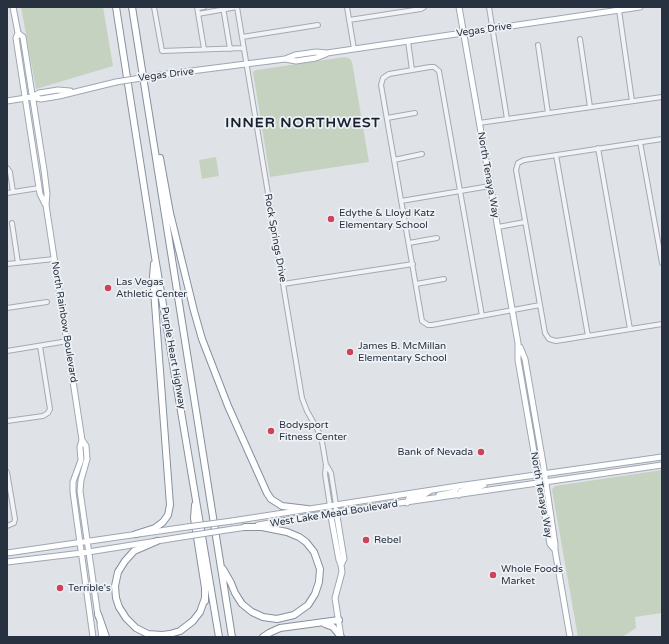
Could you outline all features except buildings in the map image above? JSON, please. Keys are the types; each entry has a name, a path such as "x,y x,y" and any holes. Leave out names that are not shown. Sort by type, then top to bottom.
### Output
{"highway":[{"name":"Purple Heart Highway","path":"116,7 219,637"},
{"name":"Purple Heart Highway","path":"132,7 232,637"},
{"path":"150,113 162,166 170,213 202,340 228,406 267,493 278,504 288,508 307,509"},
{"path":"136,534 155,528 163,522 168,515 170,505 153,277 156,257"},
{"path":"171,637 186,631 193,625 200,616 205,605 204,584 194,518 196,497"},
{"path":"221,565 239,600 248,610 259,616 272,619 290,617 305,608 313,598 320,582 320,569 316,556 309,545 299,537 287,532 262,527 245,527"},
{"path":"157,541 134,551 120,568 116,581 115,594 119,607 126,618 136,628 148,634 162,635 175,633 193,621 200,612 205,598"},
{"path":"98,614 106,637"},
{"path":"263,637 276,629 339,620"},
{"path":"322,623 333,626 341,637"}],"main road":[{"name":"North Rainbow Boulevard","path":"13,7 18,33 16,38 39,188 40,194 46,205"},
{"name":"North Tenaya Way","path":"459,7 512,311 532,400 570,637"},
{"name":"Vegas Drive","path":"7,100 32,97 40,92 58,90 72,92 116,82 160,75 285,60 295,55 316,52 327,53 640,7"},
{"name":"North Rainbow Boulevard","path":"18,33 23,37 46,188 46,205 82,440 80,447 81,460 74,477 73,487 93,637"},
{"name":"North Tenaya Way","path":"518,343 518,360 539,484 550,544 555,550"},
{"path":"518,360 524,372 527,373"},
{"path":"522,380 525,381 532,400"},
{"name":"North Rainbow Boulevard","path":"82,440 86,446 87,459 80,487 102,637"},
{"name":"West Lake Mead Boulevard","path":"7,553 187,528 544,473 662,457"},
{"path":"631,462 632,470"},
{"name":"West Lake Mead Boulevard","path":"7,562 90,552 333,513 662,465"},
{"path":"459,495 461,491 494,481"},
{"path":"433,499 440,494 454,492 458,486"},
{"path":"407,503 410,498 422,496 433,490"},
{"path":"374,507 386,502 403,499 405,494"},
{"name":"Rock Springs Drive","path":"333,513 336,505"},
{"name":"Rock Springs Drive","path":"330,506 333,513 338,560 341,565 342,572 335,598 341,637"},
{"path":"7,557 31,550"}],"street":[{"path":"154,7 162,51 244,48"},
{"path":"204,7 197,8 204,49"},
{"path":"198,14 224,8 237,7"},
{"name":"Rock Springs Drive","path":"237,7 283,284 289,310 303,402 321,436 326,465 325,474 330,506"},
{"path":"347,7 354,49"},
{"path":"349,20 421,9 424,7"},
{"path":"489,7 507,119"},
{"path":"224,8 230,48"},
{"path":"619,10 632,101"},
{"path":"242,37 318,25"},
{"path":"580,39 590,107"},
{"path":"408,41 412,70"},
{"path":"538,45 548,113"},
{"path":"482,316 441,75 437,69 430,67 389,74 383,78 381,85 422,321 426,324 432,325 540,306"},
{"path":"479,123 662,97"},
{"path":"387,118 415,112"},
{"path":"662,139 524,160 518,163 516,170 545,333 549,339 556,341 662,324"},
{"path":"640,142 662,263"},
{"path":"598,148 630,329"},
{"path":"394,160 422,154"},
{"path":"556,155 588,336"},
{"path":"7,168 10,172 13,192"},
{"path":"401,201 490,186"},
{"path":"7,193 39,188"},
{"path":"12,222 18,263"},
{"path":"498,227 525,222"},
{"path":"409,243 437,238"},
{"path":"7,264 54,259"},
{"path":"283,284 413,264"},
{"path":"416,284 444,280"},
{"path":"7,308 47,302"},
{"path":"7,350 68,341"},
{"path":"7,421 43,416 48,413 50,409 40,346"},
{"name":"Rock Springs Drive","path":"326,465 331,473 336,505"},
{"path":"7,472 15,519 14,523 7,526"}],"green space":[{"path":"21,7 103,7 113,66 36,89"},
{"path":"345,57 350,59 352,62 369,162 270,177 253,72 256,70"},
{"path":"216,157 219,176 202,179 199,160"},
{"path":"662,470 662,613 635,617 636,628 622,637 578,637 552,490 553,488 555,486"}],"place":[{"name":"Edythe & Lloyd Katz Elementary School","path":"331,219"},
{"name":"Las Vegas Athletic Center","path":"108,288"},
{"name":"James B. McMillan Elementary School","path":"350,352"},
{"name":"Bodysport Fitness Center","path":"271,431"},
{"name":"Bank of Nevada","path":"481,452"},
{"name":"Rebel","path":"366,540"},
{"name":"Whole Foods Market","path":"493,575"},
{"name":"Terrible's","path":"60,588"}],"district":[{"name":"INNER NORTHWEST","path":"303,123"}]}
